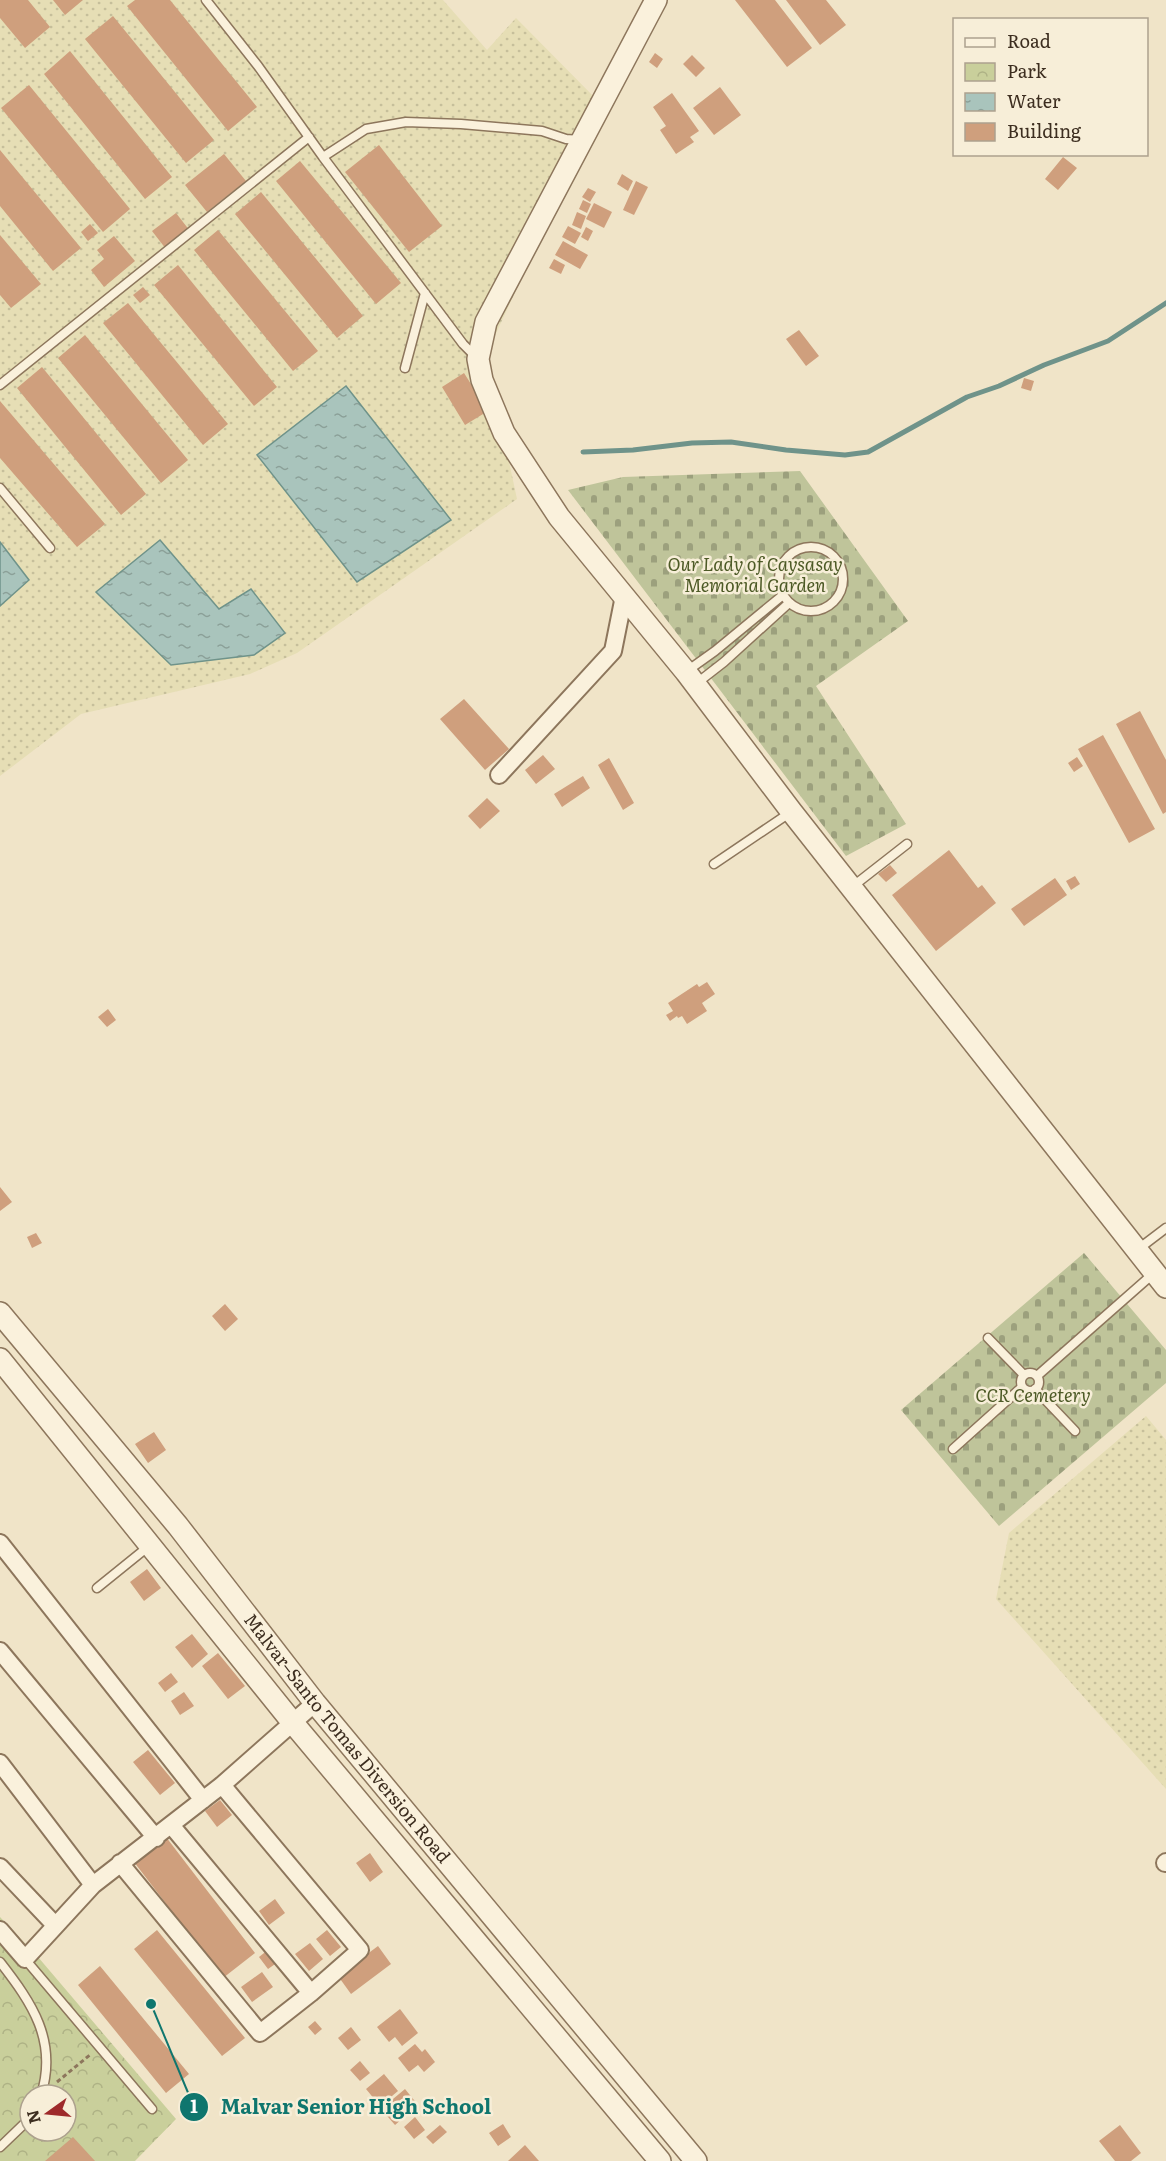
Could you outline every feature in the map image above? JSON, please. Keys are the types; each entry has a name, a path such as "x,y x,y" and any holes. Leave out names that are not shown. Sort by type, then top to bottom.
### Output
{"street":[{"path":"656,0 486,322 478,359 482,380 504,433 560,517 691,678 791,811 1160,1280"},
{"path":"499,775 613,651 624,596"},
{"name":"Malvar–Santo Tomas Diversion Road","path":"0,1313 178,1526 315,1703 696,2161"},
{"name":"Malvar–Santo Tomas Diversion Road","path":"0,1359 293,1723 660,2161"},
{"path":"0,1543 203,1800"},
{"path":"0,1651 156,1838"},
{"path":"0,1930 25,1959 93,1885 222,1785 315,1703"},
{"path":"0,1763 93,1885"},
{"path":"120,1863 260,2033 312,1994 360,1950 222,1785"},
{"path":"171,1825 312,1994"},
{"path":"0,1867 55,1925"}],"lane":[{"path":"206,0 258,66 463,344 478,359"},
{"path":"323,157 366,129 406,122 519,129 542,132 566,139 584,140"},
{"path":"0,385 309,137"},
{"path":"405,368 425,293"},
{"path":"0,488 50,548"},
{"path":"806,546 818,547 829,552 838,560 843,572 843,584 838,596 830,605 819,610 807,611 789,603 783,595 779,582 780,570 785,559 794,551 806,546"},
{"path":"691,678 715,651 783,595"},
{"path":"691,678 724,662 742,643 789,603"},
{"path":"714,864 791,811"},
{"path":"852,888 907,844"},
{"path":"1136,1251 1166,1228"},
{"path":"1037,1376 1160,1280"},
{"path":"988,1338 1024,1374"},
{"path":"1024,1374 1033,1373 1037,1376 1039,1380 1035,1389"},
{"path":"1024,1374 1020,1383 1022,1387 1026,1390 1035,1389"},
{"path":"953,1449 1022,1387"},
{"path":"1035,1389 1075,1431"},
{"path":"97,1588 150,1545"},
{"path":"25,1959 152,2109"},
{"path":"0,1962 36,2014 47,2046 45,2083"},
{"path":"0,2157 3,2144 18,2130"}],"path":[{"path":"56,2083 100,2047"}],"shaded area":[{"path":"0,0 443,0 487,50 516,18 602,105 492,342 482,384 508,457 517,499 297,653 250,674 81,714 0,776"},
{"path":"1146,1416 1166,1440 1166,1789 996,1599 1009,1533"}],"green space":[{"name":"Our Lady of Caysasay Memorial Garden","path":"800,471 908,621 816,686 906,824 846,856 568,490 623,477"},
{"name":"CCR Cemetery","path":"1084,1253 1166,1350 1166,1383 999,1526 901,1410"},
{"path":"0,1917 38,1957 176,2119 135,2161 0,2161"}],"water":[{"path":"346,386 451,520 357,582 257,455"},
{"path":"160,540 219,609 251,589 285,633 254,655 171,665 96,592"},
{"path":"0,542 29,580 0,606"}],"building":[{"path":"0,0 28,0 50,27 25,48 0,18"},
{"path":"53,0 83,0 65,15"},
{"path":"135,0 170,0 257,107 228,131 127,6"},
{"path":"735,0 775,0 812,48 787,67"},
{"path":"786,0 826,0 846,25 820,45"},
{"path":"113,16 214,140 186,163 85,39"},
{"path":"70,51 172,177 145,199 44,74"},
{"path":"655,53 663,59 657,68 649,62"},
{"path":"692,55 705,68 696,77 683,64"},
{"path":"29,85 130,209 103,232 1,108"},
{"path":"720,87 741,115 714,135 693,108"},
{"path":"672,93 699,131 690,137 694,142 676,154 660,130 666,126 653,107"},
{"path":"379,145 442,226 409,252 345,172"},
{"path":"0,150 81,248 53,271 0,206"},
{"path":"224,154 246,181 207,212 185,185"},
{"path":"1063,157 1077,168 1058,190 1045,179"},
{"path":"300,161 401,283 376,304 276,181"},
{"path":"622,174 633,181 628,191 617,184"},
{"path":"636,181 648,187 634,215 623,210"},
{"path":"588,188 596,192 590,202 582,197"},
{"path":"261,192 363,316 337,338 235,214"},
{"path":"583,200 591,204 587,213 579,209"},
{"path":"594,203 612,212 604,228 586,219"},
{"path":"577,212 586,216 581,229 572,225"},
{"path":"176,213 190,231 166,249 152,231"},
{"path":"90,224 98,233 88,241 81,232"},
{"path":"568,226 581,233 575,244 562,237"},
{"path":"586,227 593,231 588,241 581,237"},
{"path":"218,230 318,351 293,371 194,250"},
{"path":"0,235 41,284 11,308 0,295"},
{"path":"114,236 135,261 104,287 91,270 104,259 97,250"},
{"path":"563,241 588,255 580,269 555,255"},
{"path":"554,259 565,265 561,274 549,268"},
{"path":"178,265 277,387 254,406 154,285"},
{"path":"143,287 150,295 140,303 133,295"},
{"path":"128,303 228,424 203,445 103,323"},
{"path":"799,330 819,356 806,366 786,339"},
{"path":"85,335 188,460 161,483 58,358"},
{"path":"42,367 146,494 121,515 17,388"},
{"path":"464,373 488,411 465,425 442,387"},
{"path":"1024,378 1034,381 1031,391 1021,388"},
{"path":"0,401 105,524 77,547 0,458"},
{"path":"464,699 509,749 485,770 440,719"},
{"path":"1140,711 1166,760 1166,812 1163,814 1116,724"},
{"path":"1103,735 1155,829 1129,843 1078,749"},
{"path":"543,755 555,769 536,784 525,770"},
{"path":"1077,757 1083,766 1074,772 1068,763"},
{"path":"609,758 634,803 623,810 598,765"},
{"path":"583,776 590,788 562,807 554,794"},
{"path":"487,798 500,811 480,829 468,816"},
{"path":"949,850 978,888 982,885 996,903 936,951 892,895"},
{"path":"890,865 897,873 886,882 878,874"},
{"path":"1075,876 1080,884 1071,890 1066,881"},
{"path":"1055,878 1067,895 1024,926 1011,909"},
{"path":"707,982 715,994 702,1003 707,1011 687,1024 682,1016 678,1018 677,1016 670,1021 666,1015 673,1011 668,1003 697,984 699,987"},
{"path":"108,1009 116,1020 107,1027 98,1017"},
{"path":"0,1187 12,1202 0,1211"},
{"path":"36,1233 42,1243 32,1248 27,1237"},
{"path":"225,1304 238,1319 225,1331 212,1316"},
{"path":"154,1432 166,1450 148,1463 135,1444"},
{"path":"147,1569 161,1588 144,1601 130,1582"},
{"path":"192,1634 208,1654 192,1668 175,1647"},
{"path":"218,1653 245,1686 228,1699 202,1666"},
{"path":"171,1673 178,1682 165,1692 158,1683"},
{"path":"184,1692 194,1706 180,1715 171,1701"},
{"path":"148,1750 175,1783 160,1795 133,1762"},
{"path":"220,1800 232,1815 217,1827 205,1811"},
{"path":"166,1837 255,1953 223,1978 134,1862"},
{"path":"370,1853 383,1872 370,1882 356,1863"},
{"path":"275,1899 285,1913 269,1925 259,1911"},
{"path":"157,1930 245,2038 222,2056 134,1949"},
{"path":"327,1930 341,1947 330,1956 316,1939"},
{"path":"310,1943 323,1959 309,1971 295,1954"},
{"path":"378,1946 391,1964 351,1994 338,1976"},
{"path":"269,1949 278,1962 268,1969 259,1957"},
{"path":"100,1966 189,2074 166,2093 78,1985"},
{"path":"262,1972 273,1987 252,2002 241,1987"},
{"path":"400,2009 418,2033 402,2046 395,2037 389,2042 377,2027"},
{"path":"315,2021 322,2029 315,2035 308,2027"},
{"path":"351,2027 361,2040 348,2050 338,2038"},
{"path":"415,2044 422,2052 425,2049 435,2062 424,2072 418,2065 409,2072 398,2058"},
{"path":"360,2061 370,2073 360,2081 350,2070"},
{"path":"384,2074 398,2091 380,2106 366,2089"},
{"path":"405,2089 418,2105 395,2125 381,2109"},
{"path":"415,2117 425,2130 414,2139 404,2127"},
{"path":"503,2124 511,2137 498,2146 489,2133"},
{"path":"440,2125 447,2132 433,2144 426,2137"},
{"path":"1120,2125 1141,2153 1131,2161 1115,2161 1099,2141"},
{"path":"78,2142 95,2161 45,2161 66,2143"},
{"path":"525,2145 539,2161 508,2161"}],"waterway":[{"path":"583,452 731,442 845,455 868,452 967,397 1108,341 1166,303"}],"place":[{"name":"Malvar Senior High School","path":"151,2004"}]}
